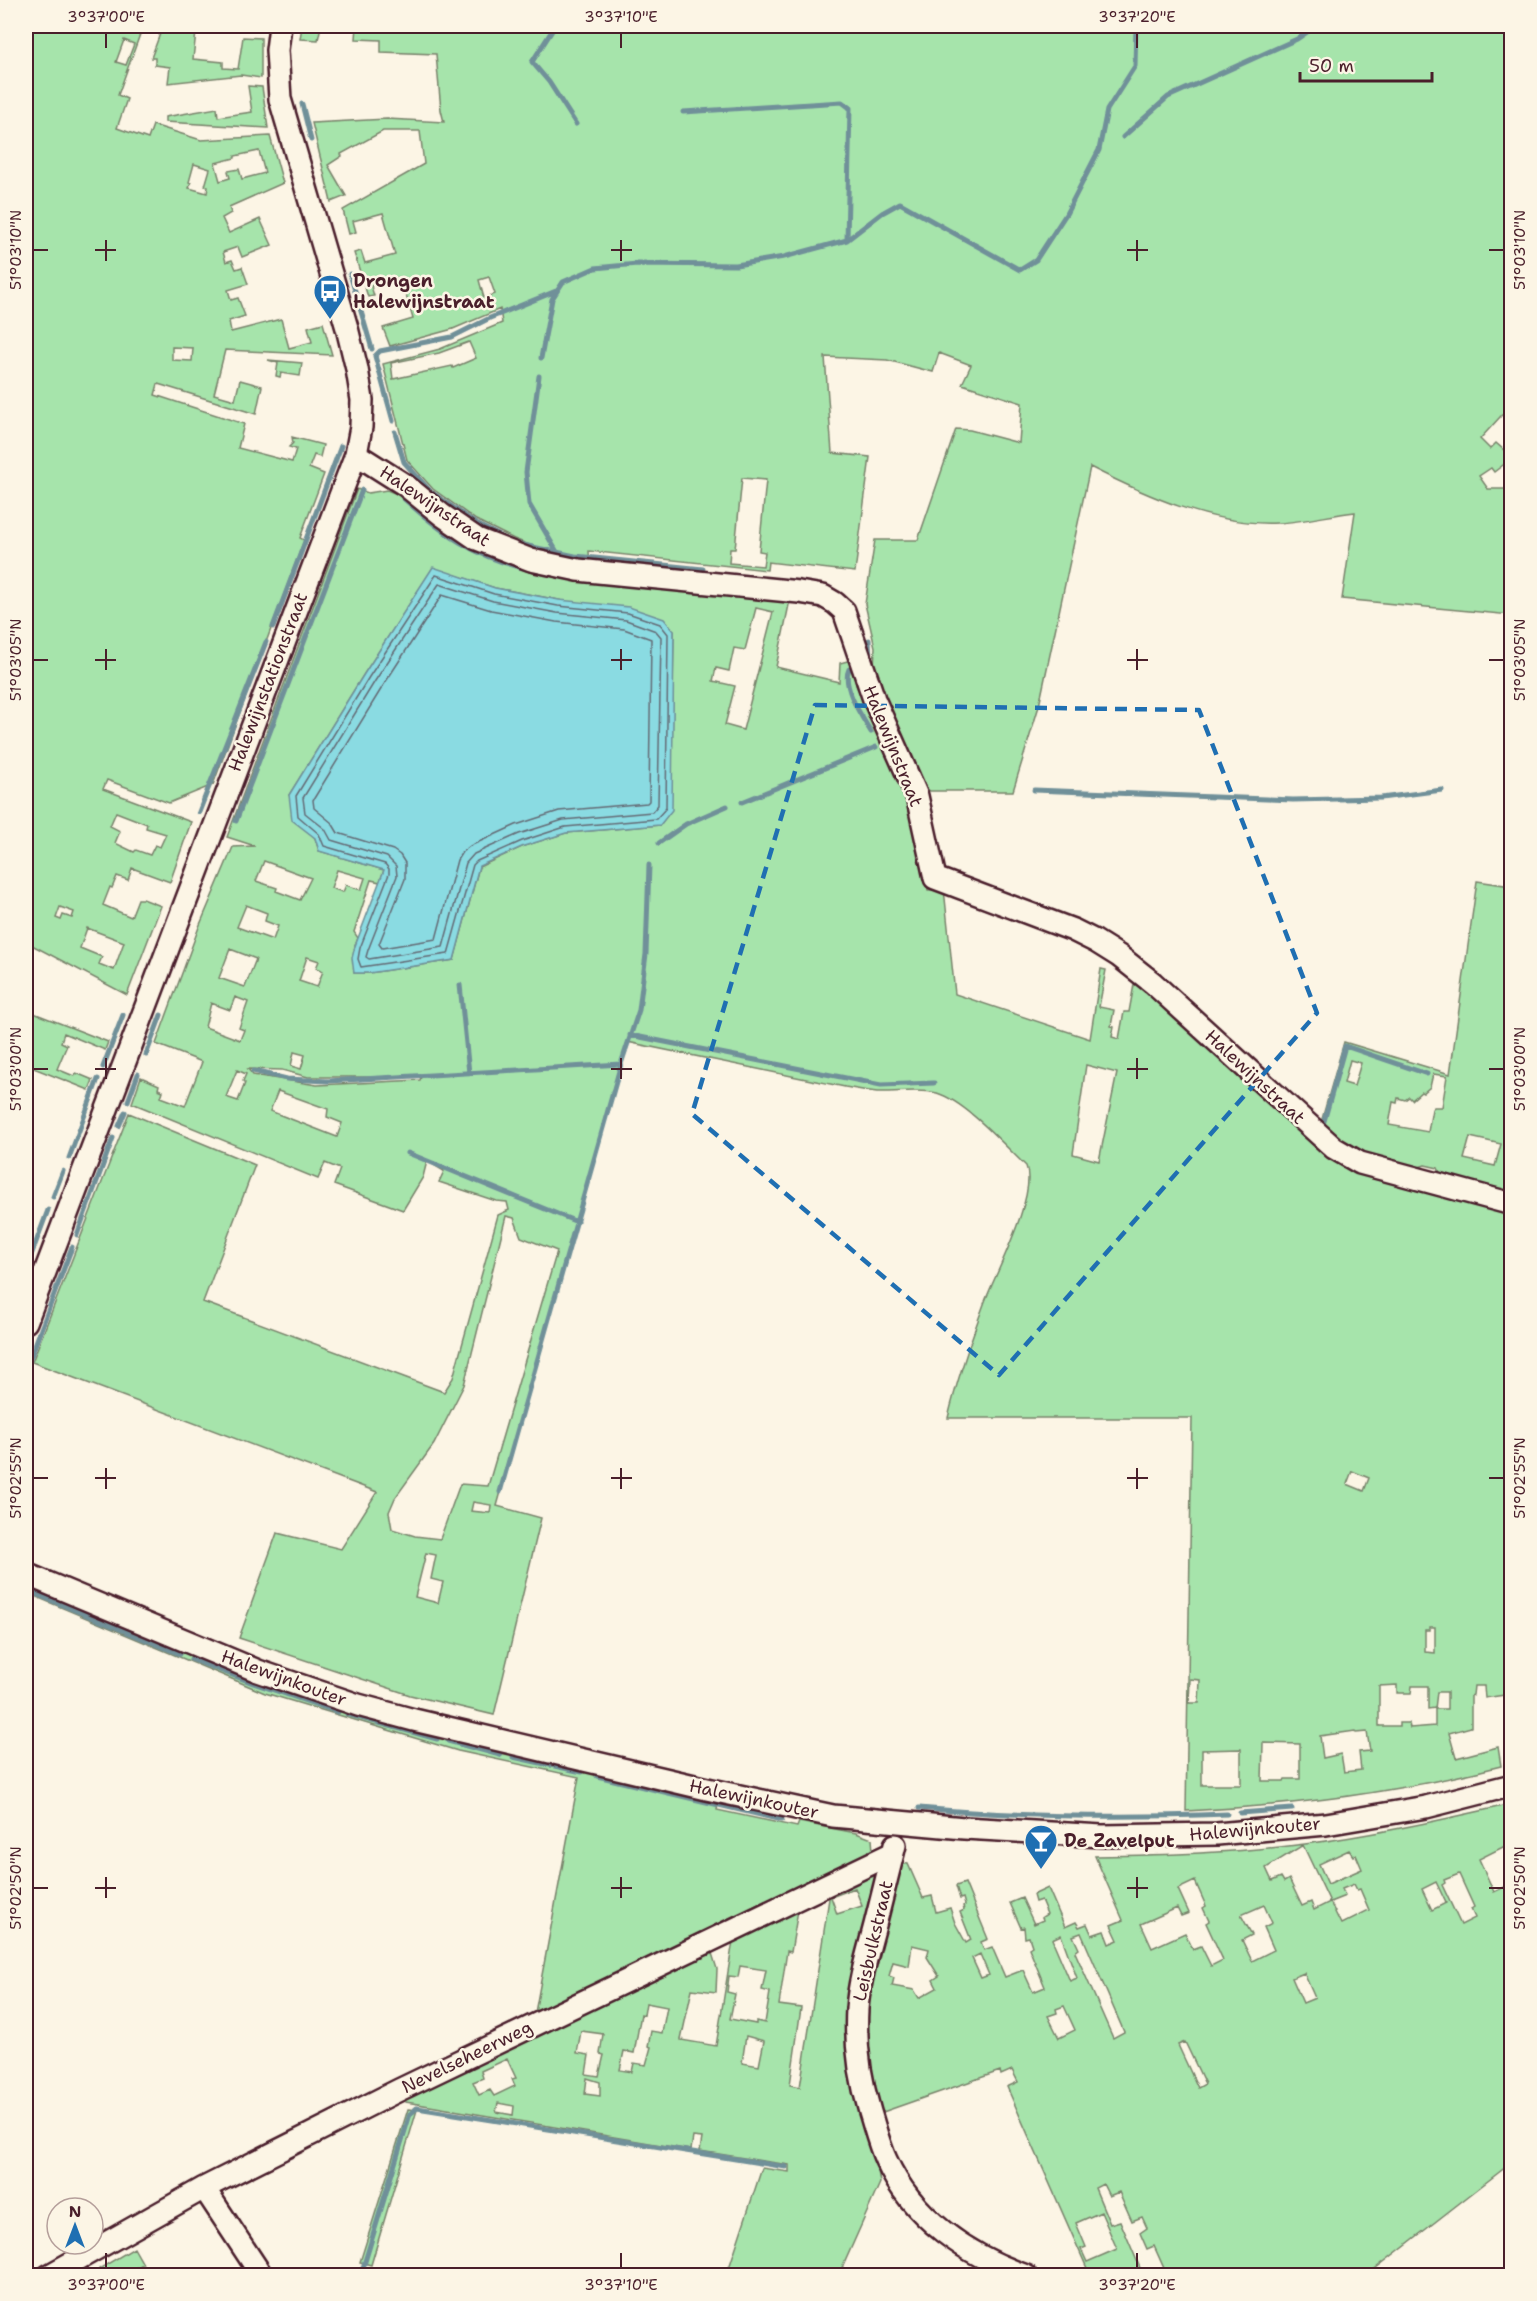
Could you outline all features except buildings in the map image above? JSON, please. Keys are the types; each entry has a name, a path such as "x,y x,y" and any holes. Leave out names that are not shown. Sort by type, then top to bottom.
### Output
{"street":[{"name":"Halewijnstationstraat","path":"26,1322 356,454 361,427 362,400 357,369 280,99 277,50 280,26"},
{"name":"Halewijnstraat","path":"356,454 397,480 442,515 477,538 531,560 578,570 799,592 823,596 835,603 844,611 851,625 874,699 917,796 934,878 1073,930 1119,956 1153,983 1306,1125 1334,1148 1360,1163 1512,1204"},
{"name":"Halewijnkouter","path":"26,1574 258,1671 358,1705 707,1789 833,1816 964,1828 1102,1836 1217,1834 1326,1824 1426,1808 1512,1785"},
{"name":"Leisbulkstraat","path":"902,1822 867,1955 857,2010 862,2084 886,2159 904,2191 945,2234 971,2251 1026,2276"},
{"name":"Nevelseheerweg","path":"48,2276 204,2188 399,2090 893,1852"},
{"path":"204,2188 262,2276"}],"highlighted area":[{"path":"815,705 1199,710 1317,1013 999,1375 692,1114"}],"green space":[{"path":"26,26 143,26 118,95 127,99 117,128 148,139 153,125 201,140 270,136 283,183 229,207 231,213 222,218 229,233 260,219 272,245 242,257 238,247 223,252 226,262 232,260 236,269 242,267 248,284 228,290 231,300 238,298 245,316 229,321 231,332 281,319 289,348 312,342 308,327 323,323 332,355 225,350 214,394 235,400 240,380 262,386 256,414 158,384 155,395 244,424 238,448 292,462 296,449 289,447 293,443 292,437 323,445 320,457 314,455 309,468 324,474 300,538 304,540 213,785 169,803 107,780 103,789 191,822 170,882 132,868 128,880 117,876 103,905 131,917 138,899 161,906 127,995 26,942","holes":["124,40 134,44 126,65 116,62","259,151 265,173 242,179 239,169 228,171 230,178 220,181 215,163 235,158 235,156","194,164 210,169 205,186 208,187 207,193 189,188 191,183 189,182","172,347 193,348 192,361 172,360","116,812 147,824 146,828 166,834 160,847 155,845 150,855 136,850 134,852 115,843 120,831 110,826","60,907 74,912 72,918 63,915 61,920 56,918","87,928 124,942 114,970 99,964 102,957 80,948"]},
{"path":"302,26 321,26 318,40 300,39"},
{"path":"357,26 1511,26 1511,405 1480,439 1490,449 1496,443 1505,451 1507,462 1494,472 1491,468 1479,476 1488,489 1511,489 1511,615 1342,599 1355,512 1277,523 1253,523 1229,519 1180,507 1090,467 1039,706 1013,791 930,791 918,785 873,688 875,647 865,604 875,540 918,540 956,429 970,430 1019,443 1022,403 962,384 971,365 939,353 933,372 887,360 825,357 832,453 870,457 855,572 768,562 767,570 589,551 590,568 514,539 476,520 433,489 407,460 383,364 440,349 502,323 500,309 453,329 390,346 383,328 413,319 401,277 371,286 374,296 368,297 354,253 361,251 365,263 395,255 383,213 353,221 356,232 349,234 343,210 424,164 420,131 383,131 341,154 342,156 328,165 346,196 331,202 312,123 387,119 444,122 436,54 381,52 381,40 356,39","holes":["489,277 495,294 484,298 479,280","469,342 476,358 453,368 452,366 393,379 391,363 439,353","742,478 766,480 759,551 765,552 763,566 729,563 730,549 735,549"]},
{"path":"161,31 196,32 193,59 223,62 223,68 238,69 243,37 261,38 261,78 241,75 168,83 170,67 155,65 155,58 151,58"},
{"path":"248,86 262,87 268,128 165,122 165,117 217,108 218,117 252,112"},
{"path":"268,360 302,363 300,376 281,373 280,377 276,376 278,363"},
{"path":"357,489 368,493 387,490 402,496 433,523 457,537 692,592 790,600 776,667 839,682 840,663 851,660 856,685 909,798 928,890 944,889 955,994 1090,1039 1101,969 1106,970 1099,1007 1114,1010 1111,1026 1114,1027 1112,1037 1119,1039 1124,1012 1129,1012 1135,979 1223,1057 1300,1134 1329,1156 1344,1165 1384,1181 1511,1213 1511,1694 1485,1698 1484,1686 1474,1686 1471,1696 1471,1727 1449,1733 1456,1758 1498,1747 1501,1766 1423,1784 1345,1797 1266,1806 1186,1811 1192,1418 948,1418 979,1318 1021,1214 1028,1179 1026,1166 972,1114 937,1093 861,1090 627,1042 497,1506 541,1518 494,1715 410,1695 239,1638 277,1533 341,1549 377,1492 32,1362 129,1113 255,1165 203,1302 444,1392 453,1378 498,1215 509,1210 507,1202 496,1201 439,1182 444,1171 427,1161 423,1177 403,1210 334,1185 340,1169 325,1163 318,1179 132,1103 141,1077 159,1085 158,1089 163,1091 161,1097 185,1106 202,1062 156,1044 199,927 233,847 255,846 227,837","holes":["433,568 495,588 559,600 674,631 671,810 660,825 566,833 524,846 479,867 454,960 369,973 354,973 355,946 358,938 354,932 371,880 380,882 384,870 319,851 315,838 289,795","756,608 773,612 743,730 725,725 735,686 713,681 716,668 729,671 734,648 745,650","264,861 311,878 300,900 276,891 277,888 256,881","337,870 365,878 361,890 346,885 343,892 331,888","246,905 267,913 265,921 278,926 273,940 237,927","230,949 256,959 245,987 219,978","307,957 319,961 316,968 323,971 317,987 299,981","235,997 248,1002 239,1028 244,1030 240,1040 205,1027 211,1003 230,1010","294,1052 305,1055 301,1069 291,1066","1086,1065 1117,1073 1099,1161 1073,1154","248,1069 282,1070 308,1077 421,1077 420,1080 317,1085 253,1075","237,1070 246,1074 243,1081 245,1083 238,1101 226,1097","278,1091 328,1109 327,1117 342,1123 337,1137 270,1111","506,1216 514,1218 521,1237 557,1251 488,1486 460,1484 440,1539 415,1536 392,1529 389,1512 395,1498 434,1444 464,1385","1352,1471 1369,1478 1364,1491 1347,1484","473,1502 491,1505 490,1513 471,1511","426,1553 436,1555 431,1579 443,1582 438,1603 415,1597","1430,1627 1435,1627 1435,1653 1425,1652 1425,1630 1430,1630","1190,1679 1200,1680 1199,1703 1189,1703","1397,1685 1397,1693 1411,1693 1412,1686 1428,1686 1428,1709 1435,1708 1435,1726 1410,1728 1409,1723 1399,1723 1399,1726 1379,1726 1379,1686","1437,1692 1447,1692 1447,1709 1435,1709","1355,1731 1356,1733 1367,1732 1370,1751 1359,1752 1361,1770 1344,1772 1341,1754 1323,1758 1320,1736","1263,1743 1300,1744 1300,1779 1262,1781","1241,1749 1241,1785 1202,1785 1202,1750"]},
{"path":"1477,881 1511,886 1511,1195 1442,1177 1438,1168 1425,1165 1416,1168 1365,1153 1331,1135 1320,1126 1344,1042 1450,1074","holes":["1350,1060 1361,1063 1354,1086 1344,1083","1433,1074 1447,1076 1442,1107 1432,1109 1428,1132 1389,1125 1393,1102 1397,1103 1398,1098 1405,1100 1409,1097 1412,1100 1430,1087","1470,1137 1501,1144 1495,1166 1464,1159"]},
{"path":"26,1010 108,1042 105,1050 64,1033 61,1042 67,1045 57,1069 93,1080 89,1090 26,1065"},
{"path":"26,1584 243,1672 719,1799 717,1810 797,1827 799,1822 856,1833 872,1839 873,1851 865,1859 534,2018 579,1777 458,1751 265,1693 32,1595 26,1610"},
{"path":"1511,1804 1511,1843 1479,1859 1494,1892 1511,1884 1511,2163 1367,2275 1167,2275 1154,2246 1147,2249 1140,2233 1147,2228 1142,2217 1132,2221 1119,2192 1109,2196 1103,2184 1095,2188 1110,2224 1120,2221 1143,2275 1090,2275 1007,2087 1018,2082 1012,2070 1001,2075 1000,2071 880,2113 870,2079 865,2036 867,1994 899,1863 908,1864 923,1898 932,1896 936,1912 950,1908 966,1943 971,1940 960,1912 964,1910 965,1905 963,1898 960,1899 956,1886 965,1883 988,1939 981,1942 984,1950 992,1947 1005,1977 1023,1970 1033,1992 1045,1987 1029,1948 1032,1946 1029,1937 1025,1938 1024,1927 1021,1928 1010,1903 1022,1898 1034,1924 1043,1920 1042,1917 1047,1914 1041,1900 1035,1902 1033,1895 1048,1888 1065,1927 1076,1922 1079,1927 1087,1924 1092,1935 1104,1931 1109,1944 1118,1940 1111,1925 1123,1920 1095,1856 1253,1850 1305,1844 1383,1832","holes":["1303,1845 1330,1902 1314,1910 1311,1902 1302,1906 1289,1879 1284,1882 1281,1877 1272,1881 1266,1868","1349,1850 1353,1856 1356,1855 1362,1869 1328,1884 1319,1864","1459,1874 1474,1907 1471,1909 1475,1918 1461,1925 1442,1885 1445,1883 1444,1880","1195,1881 1206,1906 1203,1908 1209,1921 1206,1923 1223,1960 1211,1966 1201,1946 1193,1949 1185,1933 1152,1948 1141,1924 1177,1908 1181,1916 1189,1913 1178,1889","1436,1882 1446,1903 1432,1910 1422,1889","1354,1884 1357,1890 1360,1889 1369,1910 1341,1924 1330,1902 1345,1896 1342,1889","1264,1905 1272,1923 1264,1927 1274,1950 1252,1961 1242,1940 1252,1935 1241,1915","1081,1933 1124,2032 1113,2038 1075,1952 1079,1949 1073,1936","1061,1935 1077,1978 1070,1981 1052,1939","912,1945 929,1949 927,1957 939,1976 933,1980 937,1988 919,1998 914,1990 892,1986 894,1978 889,1976 893,1962 909,1966","980,1954 989,1975 981,1978 972,1958","1304,1973 1315,1998 1303,2003 1292,1978","1064,2006 1075,2030 1059,2038 1048,2016 1057,2013 1056,2009","1185,2042 1205,2084 1198,2088 1178,2045","1101,2212 1117,2249 1087,2262 1081,2249 1086,2247 1076,2223"]},
{"path":"876,1871 880,1879 858,1969 875,2153 880,2183 839,2275 724,2275 730,2265 762,2168 789,2172 789,2165 700,2151 702,2138 693,2137 691,2150 406,2102 404,2098 711,1950 717,1969 716,1992 692,1989 681,2040 716,2046 733,1941 798,1910 791,1952 787,1951 779,2005 801,2008 790,2085 800,2087 830,1892","holes":["855,1888 862,1906 837,1914 831,1897","740,1966 766,1970 762,1990 770,1992 765,2023 756,2021 756,2024 730,2019 735,1994 727,1992 729,1976 738,1977","646,2003 667,2007 662,2033 651,2031 648,2046 651,2047 646,2065 634,2063 632,2072 620,2070 624,2051 634,2053 641,2014 644,2015","581,2031 603,2034 600,2054 604,2055 599,2076 586,2074 589,2055 577,2053","746,2036 764,2041 759,2066 742,2063","507,2059 516,2078 512,2079 515,2086 494,2096 490,2090 479,2095 473,2082 483,2078 481,2071","587,2078 600,2082 600,2096 585,2094","498,2103 514,2106 513,2115 496,2112"]},
{"path":"408,2109 417,2110 371,2265 360,2262"},
{"path":"134,2248 143,2264 122,2275 102,2275 99,2269"}],"water":[{"path":"433,567 495,588 559,600 629,607 664,619 674,631 672,810 660,825 566,833 524,846 479,866 454,960 369,973 354,973 352,958 355,946 384,870 319,851 315,838 292,820 289,795"}],"waterway":[{"path":"555,26 532,62 549,82 576,124"},
{"path":"541,358 552,299 563,282 595,268 637,264 736,265 784,257 847,240 882,213 900,203 1020,270 1036,260 1066,214 1099,150 1107,110 1135,66 1136,26"},
{"path":"1123,137 1168,97 1297,39 1316,26"},
{"path":"683,112 842,102 850,108 847,240"},
{"path":"302,104 311,140"},
{"path":"350,274 372,349"},
{"path":"393,421 375,356 380,351 452,337 490,318 556,291"},
{"path":"539,376 526,472 529,504 557,552"},
{"path":"395,432 404,462 430,491 476,524 514,543 575,556 703,569"},
{"path":"273,627 341,446"},
{"path":"236,821 362,490"},
{"path":"403,498 445,533 460,542 491,558 527,569"},
{"path":"589,581 648,587"},
{"path":"869,640 870,660"},
{"path":"199,812 266,642"},
{"path":"849,669 847,676 850,692 871,732"},
{"path":"742,802 876,747"},
{"path":"1034,790 1293,800 1381,798 1442,790"},
{"path":"659,843 686,824 727,806"},
{"path":"500,1492 621,1064 639,1010 646,954 649,865"},
{"path":"460,985 469,1073"},
{"path":"103,1067 123,1015"},
{"path":"146,1055 161,1015"},
{"path":"630,1035 881,1085 934,1083"},
{"path":"1324,1121 1345,1046 1427,1074"},
{"path":"253,1071 287,1079 328,1081 621,1064"},
{"path":"128,1101 138,1074"},
{"path":"69,1158 98,1079"},
{"path":"119,1126 125,1112"},
{"path":"77,1235 113,1138"},
{"path":"408,1153 577,1222"},
{"path":"53,1197 63,1171"},
{"path":"26,1269 48,1210"},
{"path":"26,1369 72,1247"},
{"path":"36,1594 180,1654"},
{"path":"191,1659 338,1712"},
{"path":"347,1714 437,1739"},
{"path":"448,1741 500,1755"},
{"path":"513,1757 582,1772"},
{"path":"597,1776 782,1820"},
{"path":"919,1808 1073,1816 1227,1814"},
{"path":"1240,1813 1292,1809"},
{"path":"363,2268 410,2114 417,2108 786,2167"}],"place":[{"name":"Drongen Halewijnstraat","path":"330,320"},
{"name":"De Zavelput","path":"1041,1870"}]}
